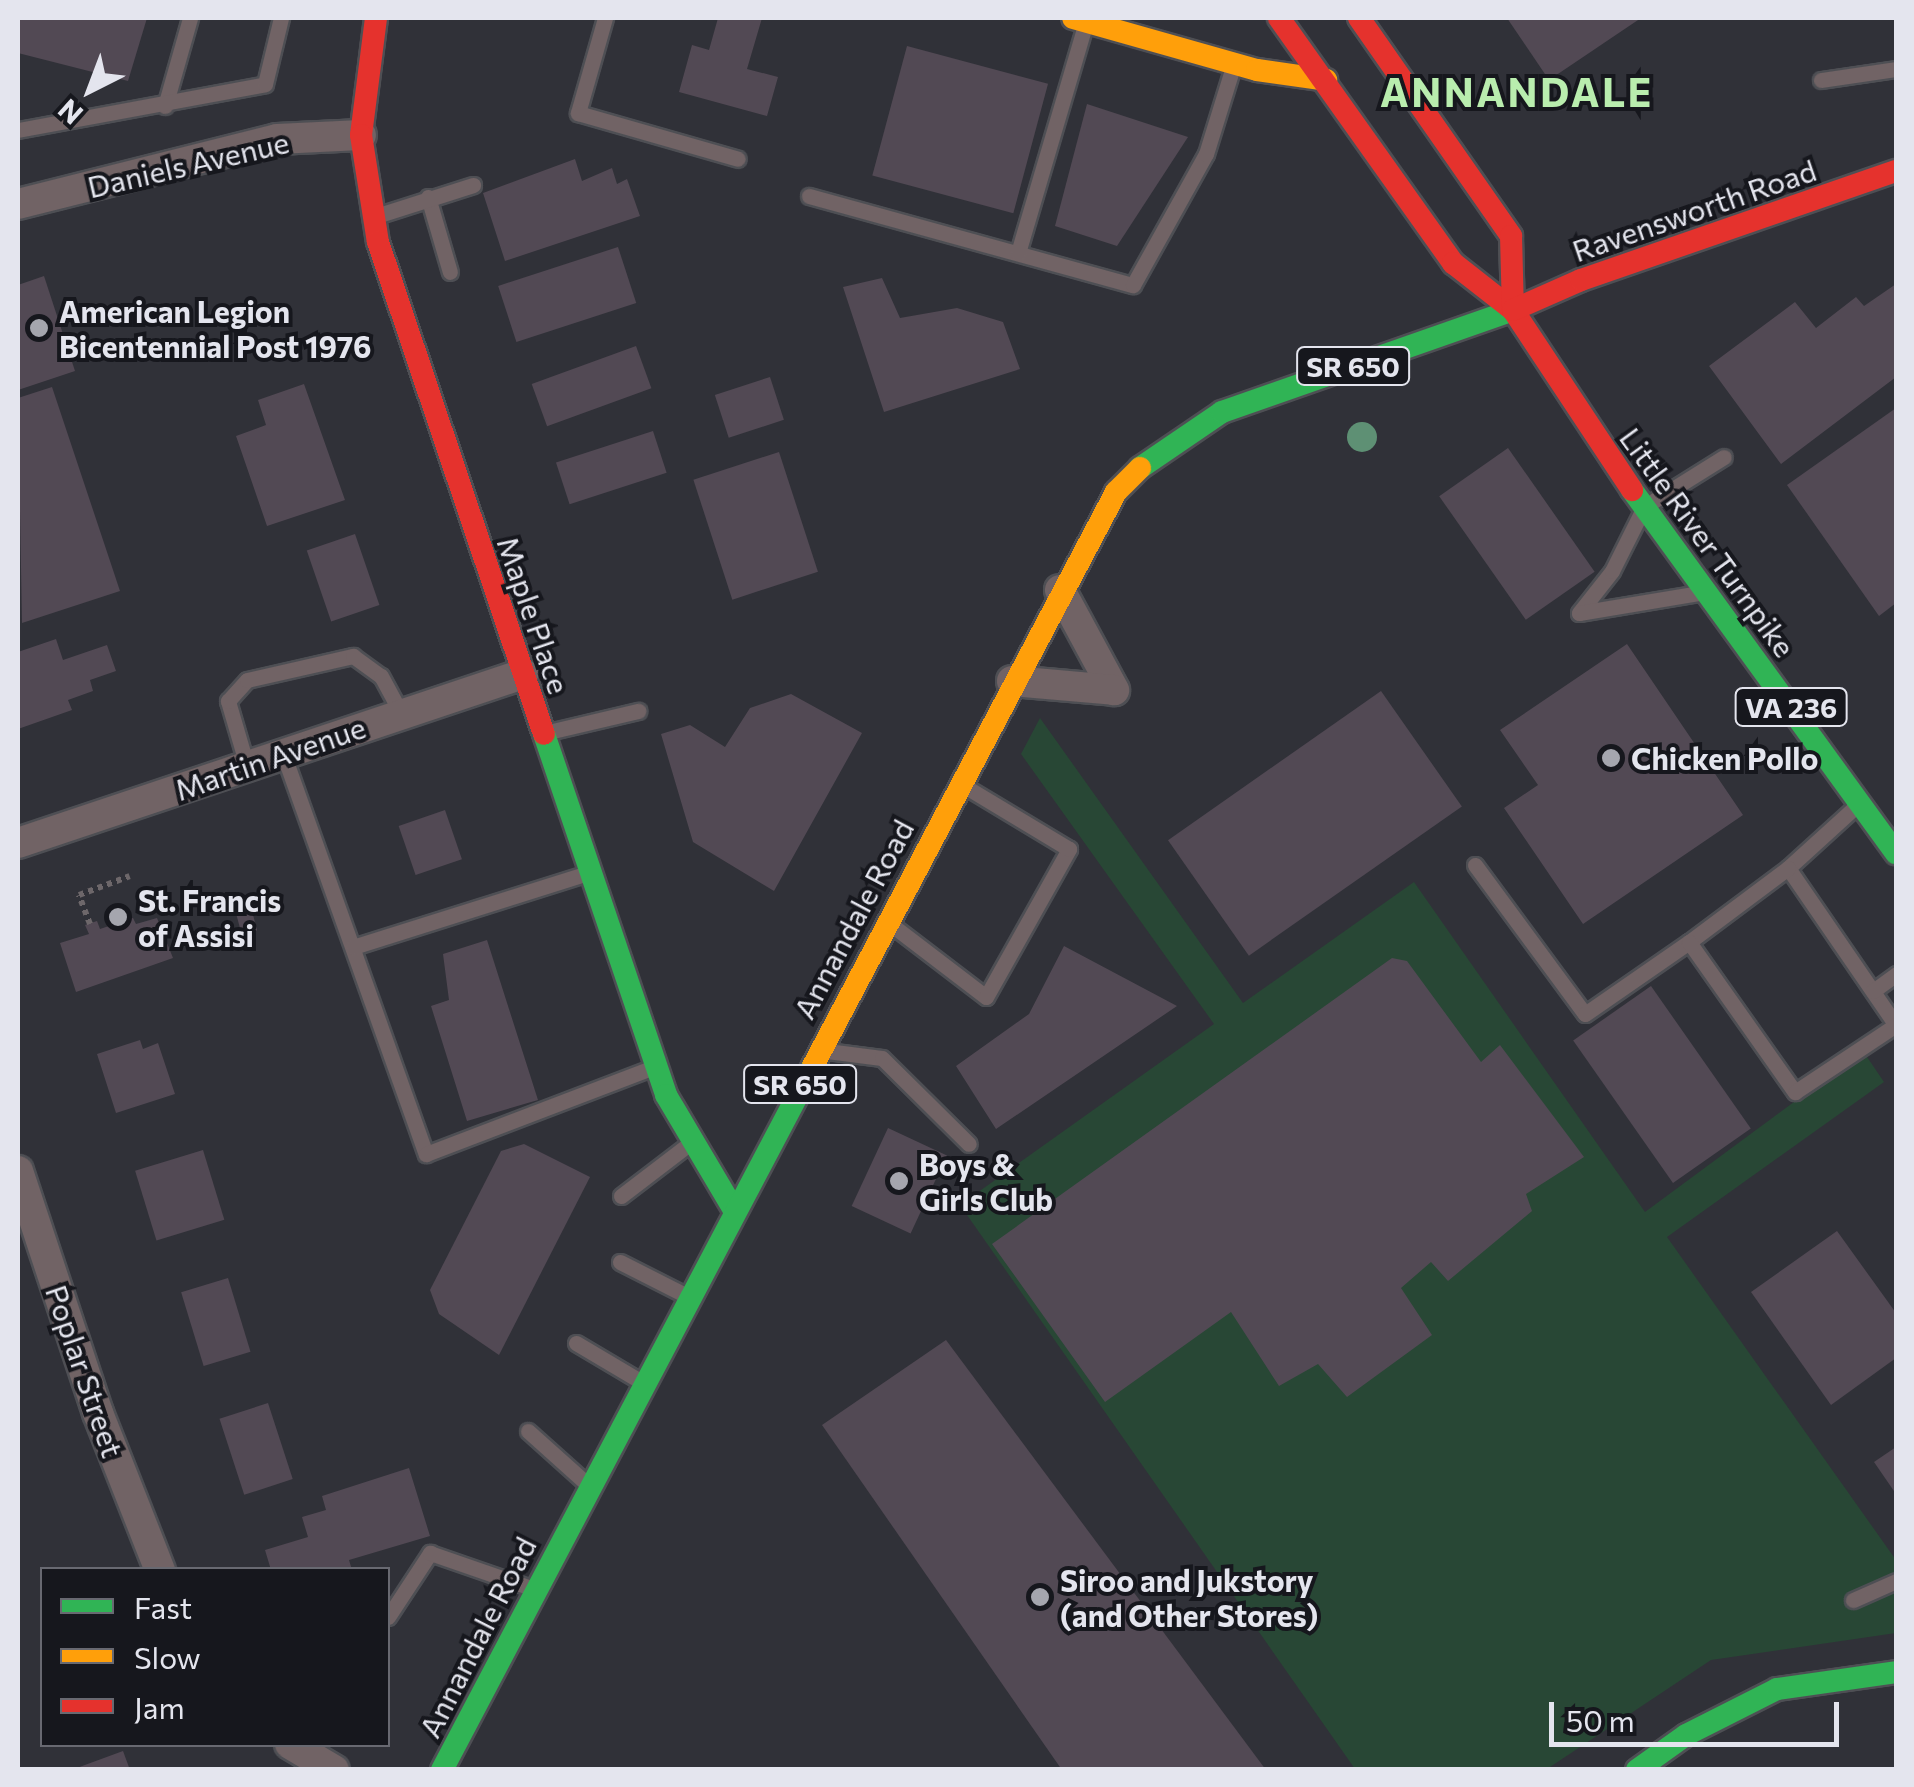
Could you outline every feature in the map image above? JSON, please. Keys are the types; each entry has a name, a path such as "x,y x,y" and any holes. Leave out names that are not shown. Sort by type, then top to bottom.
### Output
{"main road":[{"name":"Maple Place","path":"376,18 361,134 372,217 656,1066 690,1144 734,1210"},
{"name":"Little River Turnpike","path":"1279,18 1454,263 1513,310 1644,508 1896,853"},
{"path":"1359,18 1511,236 1513,310"},
{"path":"1079,19 1234,64 1326,80"},
{"name":"Ravensworth Road","path":"1513,310 1580,280 1896,171"},
{"name":"Annandale Road","path":"442,1770 1012,681 1116,492 1187,430 1436,332 1513,310"},
{"path":"1636,1770 1699,1727 1778,1689 1896,1672"}],"street":[{"name":"Daniels Avenue","path":"18,204 277,139 361,134"},
{"path":"1012,681 1114,690 1060,590"},
{"name":"Martin Avenue","path":"18,843 522,674"},
{"name":"Poplar Street","path":"18,1171 98,1413 159,1567"},
{"path":"295,1747 334,1770"}],"lane":[{"path":"165,106 190,18"},
{"path":"18,130 165,106 265,84 281,18"},
{"path":"606,18 578,113 738,159"},
{"path":"1018,253 1079,19"},
{"path":"809,196 1133,285 1206,154 1234,64"},
{"path":"1821,80 1896,70"},
{"path":"372,217 473,185"},
{"path":"428,197 450,272"},
{"path":"1705,592 1580,613 1612,571 1644,508 1724,458"},
{"path":"247,766 228,702 247,680 353,656 381,676 402,713"},
{"path":"543,733 638,711"},
{"path":"283,753 426,1154 656,1066"},
{"path":"886,921 986,998 1069,850 959,782"},
{"path":"1475,865 1585,1014 1788,868 1860,802"},
{"path":"1688,942 1794,1092 1896,1025 1788,868"},
{"path":"352,947 590,872"},
{"path":"1873,991 1896,974"},
{"path":"818,1050 882,1058 970,1144"},
{"path":"621,1196 690,1144"},
{"path":"620,1262 688,1297"},
{"path":"576,1344 643,1383"},
{"path":"528,1431 590,1486"},
{"path":"390,1614 430,1553 535,1590"},
{"path":"1853,1600 1896,1581"}],"path":[{"path":"90,924 79,895 130,876"}],"green space":[{"path":"1040,718 1243,1003 1414,882 1645,1212 1863,1051 1884,1082 1667,1237 1896,1560 1896,1633 1711,1660 1547,1769 1355,1769 960,1205 1214,1024 1021,754"}],"building":[{"path":"18,18 147,18 128,81 18,53"},
{"path":"718,18 762,18 747,69 778,77 767,116 679,92 692,45 709,50"},
{"path":"1507,18 1641,18 1549,80"},
{"path":"907,46 1048,84 1013,213 872,175"},
{"path":"1087,104 1188,137 1117,246 1055,226"},
{"path":"575,159 582,181 612,168 617,184 627,179 640,216 505,261 483,193"},
{"path":"618,247 636,303 516,342 498,286"},
{"name":"American Legion Bicentennial Post 1976","path":"44,276 75,371 18,390 18,285"},
{"path":"882,278 900,318 957,308 1003,322 1020,369 884,412 843,287"},
{"path":"1896,284 1896,377 1781,464 1709,366 1795,302 1816,328 1856,297 1864,306"},
{"path":"636,346 651,388 547,426 532,384"},
{"path":"770,377 784,420 729,438 715,395"},
{"path":"304,384 345,500 267,526 236,436 266,425 258,400"},
{"path":"52,387 120,591 22,623 18,398"},
{"path":"1896,408 1896,603 1879,616 1787,485"},
{"path":"653,431 667,473 570,504 556,463"},
{"path":"1508,448 1595,572 1526,620 1439,496"},
{"path":"779,452 818,572 732,600 693,480"},
{"path":"355,534 379,605 331,622 307,551"},
{"path":"56,639 63,660 107,645 116,671 90,680 93,691 68,700 72,710 18,729 18,652"},
{"name":"Chicken Pollo","path":"1627,644 1743,815 1583,924 1504,808 1538,785 1500,730"},
{"path":"1381,691 1462,807 1249,956 1168,840"},
{"path":"791,694 862,733 774,891 693,842 661,734 690,725 725,747 750,708"},
{"path":"445,810 462,859 416,875 399,826"},
{"path":"252,911 257,930 242,934 237,915"},
{"path":"133,918 136,924 157,918 173,958 76,992 60,943 89,934 85,925 97,921 100,929"},
{"path":"487,940 538,1100 467,1121 431,1006 449,1000 443,954"},
{"path":"1064,946 1177,1006 996,1129 956,1066 1029,1014"},
{"path":"1392,958 1407,961 1481,1062 1500,1045 1584,1157 1526,1194 1532,1211 1448,1281 1431,1262 1401,1288 1432,1335 1347,1397 1318,1364 1279,1386 1231,1312 1105,1402 992,1244"},
{"path":"1651,986 1751,1129 1673,1183 1573,1040"},
{"path":"140,1040 143,1049 158,1043 175,1094 116,1113 97,1054"},
{"name":"Boys & Girls Club","path":"888,1128 947,1155 911,1233 852,1206"},
{"path":"524,1144 590,1177 499,1355 439,1314 430,1290 501,1151"},
{"path":"203,1150 224,1220 156,1241 135,1171"},
{"path":"1837,1231 1896,1313 1896,1358 1831,1405 1751,1292"},
{"path":"228,1278 251,1352 204,1366 181,1292"},
{"name":"Siroo and Jukstory (and Other Stores)","path":"946,1340 1266,1770 1062,1770 822,1425"},
{"path":"268,1403 293,1479 244,1495 219,1419"},
{"path":"1896,1447 1896,1494 1874,1462"},
{"path":"409,1468 430,1536 349,1560 351,1567 270,1567 265,1550 308,1537 302,1517 326,1510 322,1496"},
{"path":"123,1751 130,1770 74,1770 74,1769"}],"traffic: fast":[{"path":"1140,468 1222,412 1513,310"},
{"path":"1632,490 1896,853"},
{"path":"544,734 666,1095 734,1210"},
{"path":"442,1770 813,1066"},
{"path":"1637,1770 1686,1735 1777,1689 1896,1672"}],"traffic: slow":[{"path":"1073,18 1257,70 1326,80"},
{"path":"813,1066 1116,492 1140,468"}],"traffic: jam":[{"path":"376,18 361,135 378,242 544,734"},
{"path":"1279,18 1453,263 1513,310 1632,490"},
{"path":"1359,18 1511,236 1513,310"},
{"path":"1513,310 1581,280 1896,171"}],"place":[{"name":"American Legion Bicentennial Post 1976","path":"39,328"},
{"name":"Chicken Pollo","path":"1611,758"},
{"name":"St. Francis of Assisi","path":"118,917"},
{"name":"Boys & Girls Club","path":"899,1181"},
{"name":"Siroo and Jukstory (and Other Stores)","path":"1040,1597"}],"district":[{"name":"ANNANDALE","path":"1517,91"}]}
